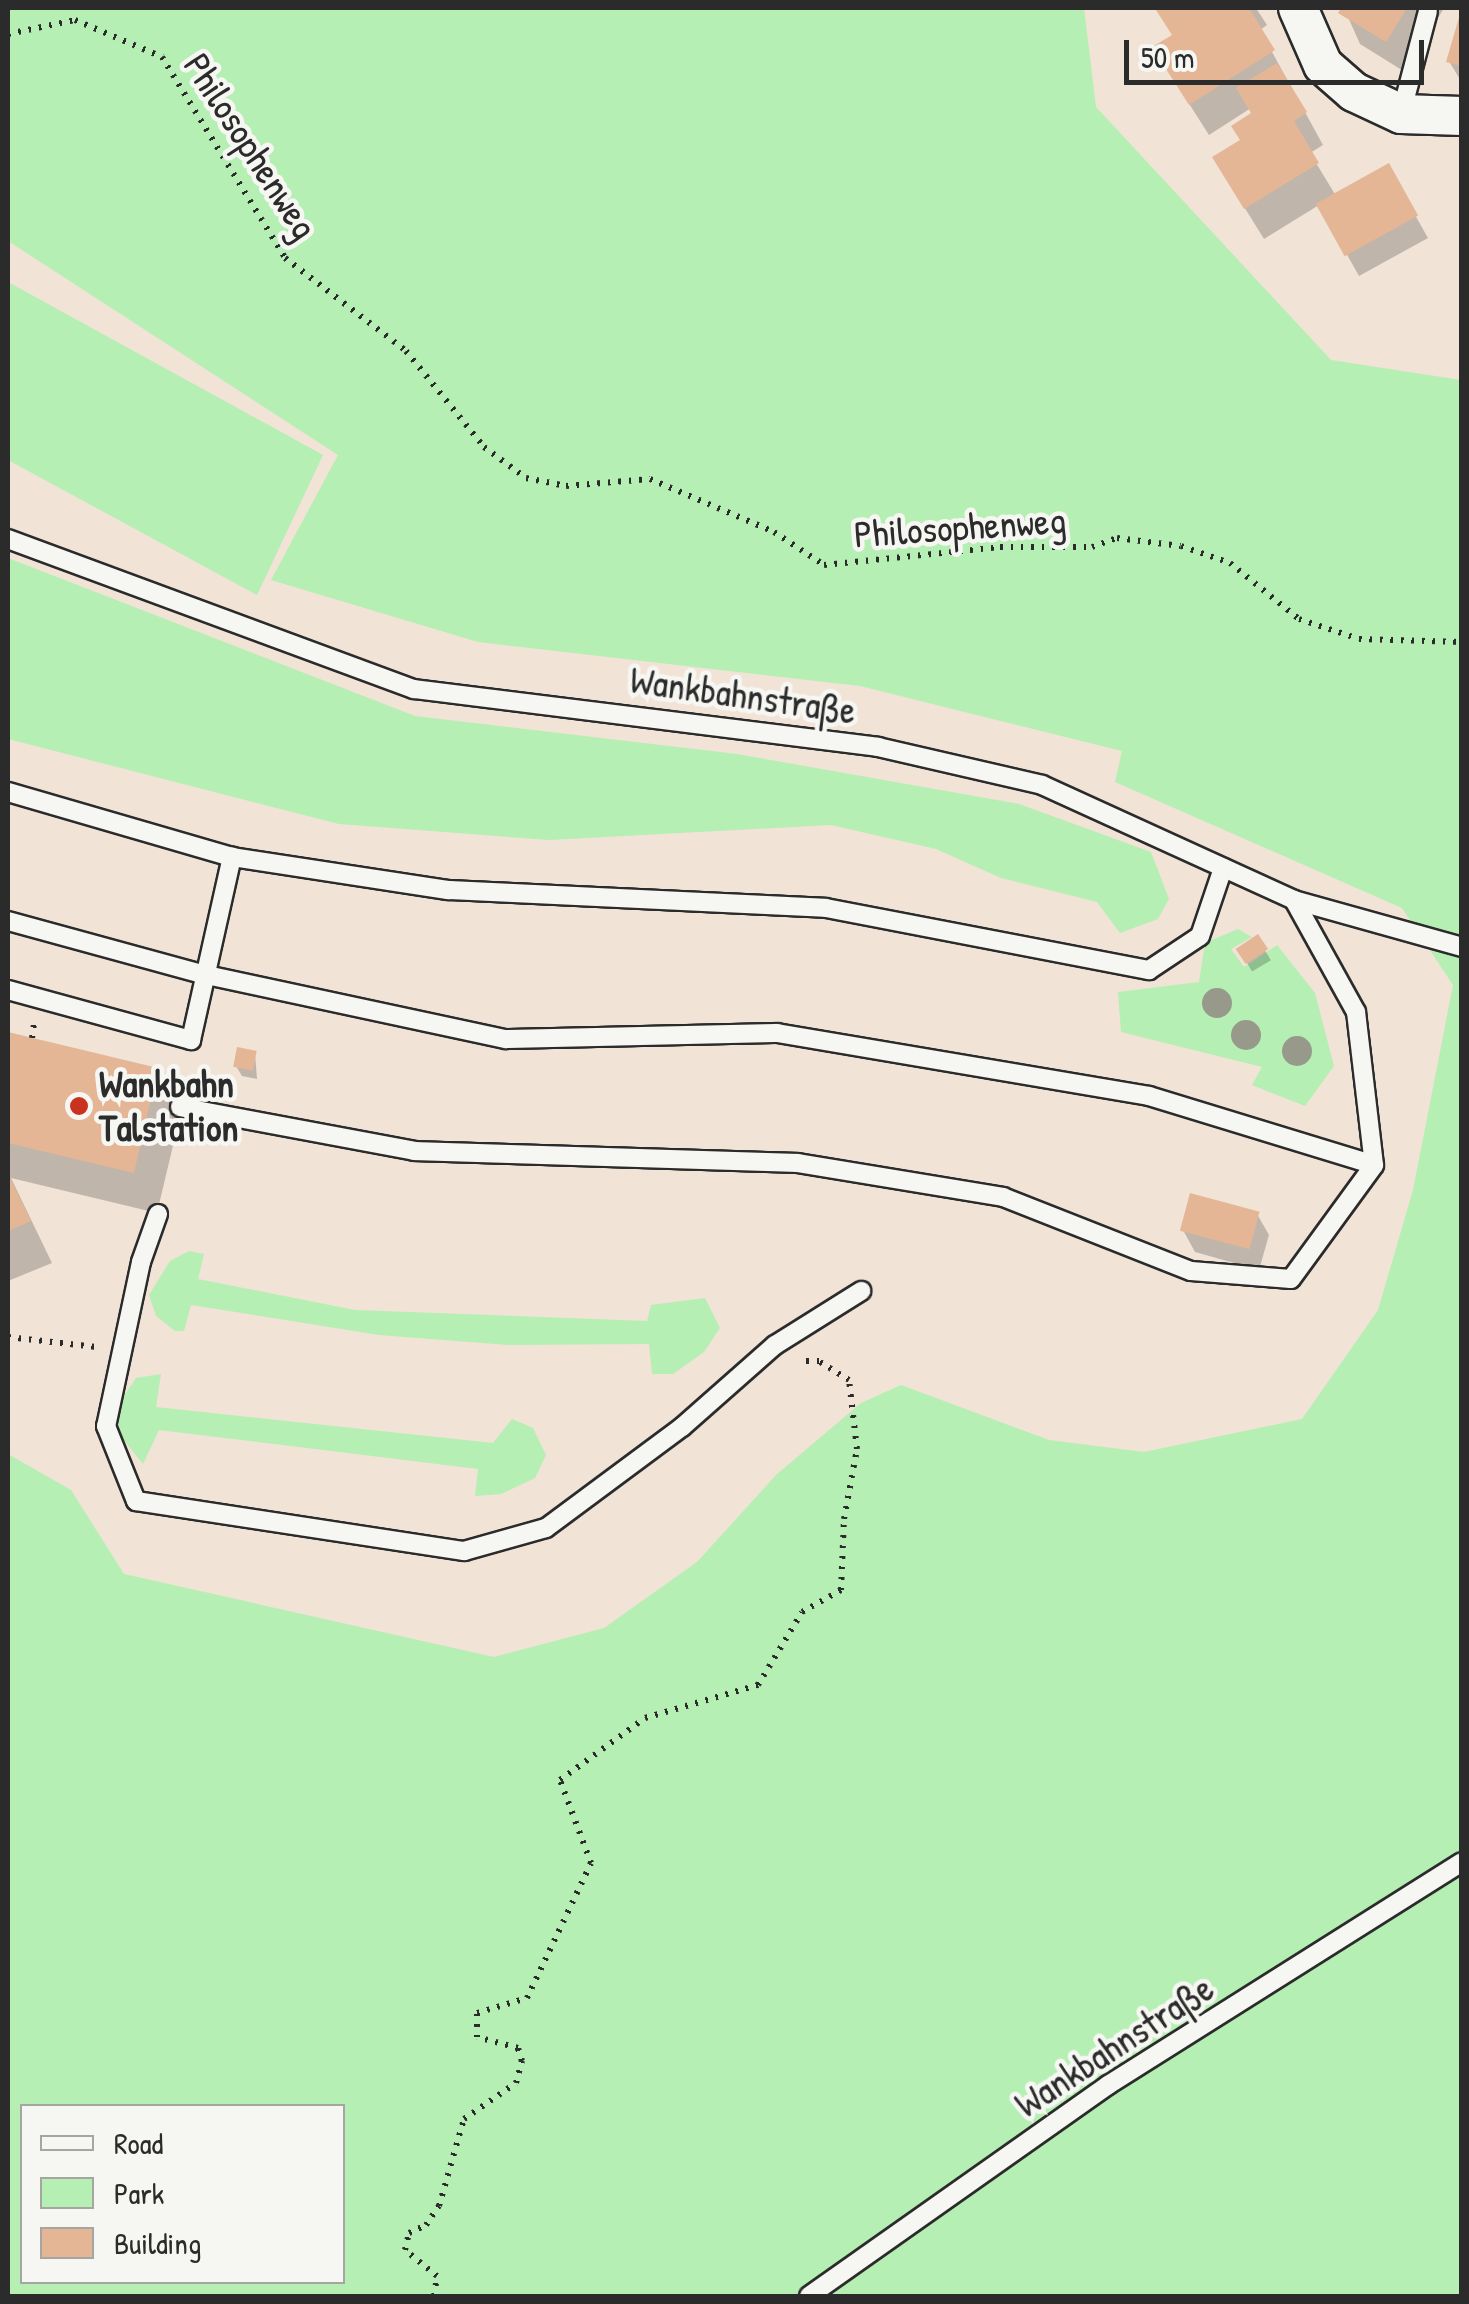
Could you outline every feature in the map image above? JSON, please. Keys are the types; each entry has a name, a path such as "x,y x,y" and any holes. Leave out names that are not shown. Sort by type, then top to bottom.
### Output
{"street":[{"path":"1298,8 1323,65 1354,92 1402,114 1462,116"}],"lane":[{"path":"1402,114 1428,11"},
{"name":"Wankbahnstraße","path":"8,538 414,688 878,747 1042,784 1294,900 1462,947"},
{"path":"8,792 232,857 448,890 826,908 1150,970 1200,936 1223,868"},
{"path":"8,990 191,1040 202,974 232,857"},
{"path":"180,1107 414,1151 798,1164 1003,1197 1191,1270 1291,1279 1374,1165 1356,1012 1294,900"},
{"path":"8,920 202,974 506,1039 776,1034 951,1060 1149,1096 1374,1165"},
{"path":"158,1214 106,1426 136,1501 464,1551 546,1528 682,1427 775,1345 861,1291"},
{"name":"Wankbahnstraße","path":"809,2296 1108,2085 1462,1862"}],"path":[{"name":"Philosophenweg","path":"8,34 75,20 162,56 285,258 406,351 484,447 526,478 566,486 650,479 774,532 824,565 1000,547 1092,547 1117,538 1181,546 1230,563 1299,620 1359,639 1462,642"},
{"path":"8,1337 122,1350"},
{"path":"434,2296 437,2276 404,2250 409,2233 426,2224 439,2206 464,2119 516,2083 522,2062 518,2048 477,2037 477,2012 527,1998 591,1862 560,1780 645,1718 758,1685 802,1612 841,1590 844,1519 857,1449 849,1380 820,1361 791,1362 775,1345"}],"green space":[{"path":"8,8 1084,8 1096,107 1331,360 1461,380 1461,2296 8,2296 8,1454 71,1490 124,1574 494,1657 604,1628 697,1562 776,1475 861,1403 901,1385 1049,1440 1144,1452 1302,1419 1378,1310 1413,1190 1453,985 1402,908 1115,782 1122,751 860,686 478,642 271,580 338,455 8,241"},
{"path":"8,282 323,455 257,595 8,460"},
{"path":"8,558 415,716 737,754 1019,804 1151,852 1169,899 1158,919 1120,933 1097,902 1001,878 936,849 831,825 549,840 339,824 8,739"},
{"path":"1238,929 1252,937 1231,949 1244,967 1277,945 1315,993 1334,1066 1305,1106 1252,1085 1262,1067 1121,1032 1118,992 1199,982 1205,943"},
{"path":"189,1251 204,1254 198,1279 355,1310 647,1321 651,1305 705,1298 720,1328 704,1352 673,1374 652,1374 649,1344 508,1345 379,1335 191,1305 184,1331 175,1331 156,1316 149,1295 170,1261"},
{"path":"161,1374 156,1407 493,1443 512,1419 533,1428 546,1455 535,1478 501,1494 475,1496 478,1469 159,1430 143,1464 114,1428 117,1406 136,1378"}],"building":[{"path":"1249,8 1275,50 1189,105 1152,47 1172,35 1156,10"},
{"path":"1341,8 1407,8 1386,42 1338,13"},
{"path":"1462,14 1462,66 1446,62"},
{"path":"1277,63 1307,112 1294,121 1319,163 1244,209 1212,157 1240,140 1231,126 1251,113 1236,88"},
{"path":"1389,163 1418,215 1345,256 1316,204"},
{"path":"1258,934 1268,949 1246,964 1236,949"},
{"name":"Wankbahn Talstation","path":"8,1032 158,1068 134,1173 8,1143"},
{"path":"237,1047 257,1051 253,1070 233,1067"},
{"name":"Wankbahn Talstation","path":"8,1174 31,1221 8,1231"},
{"path":"1190,1193 1260,1212 1249,1249 1180,1231"}],"place":[{"name":"Wankbahn Talstation","path":"79,1106"}]}
